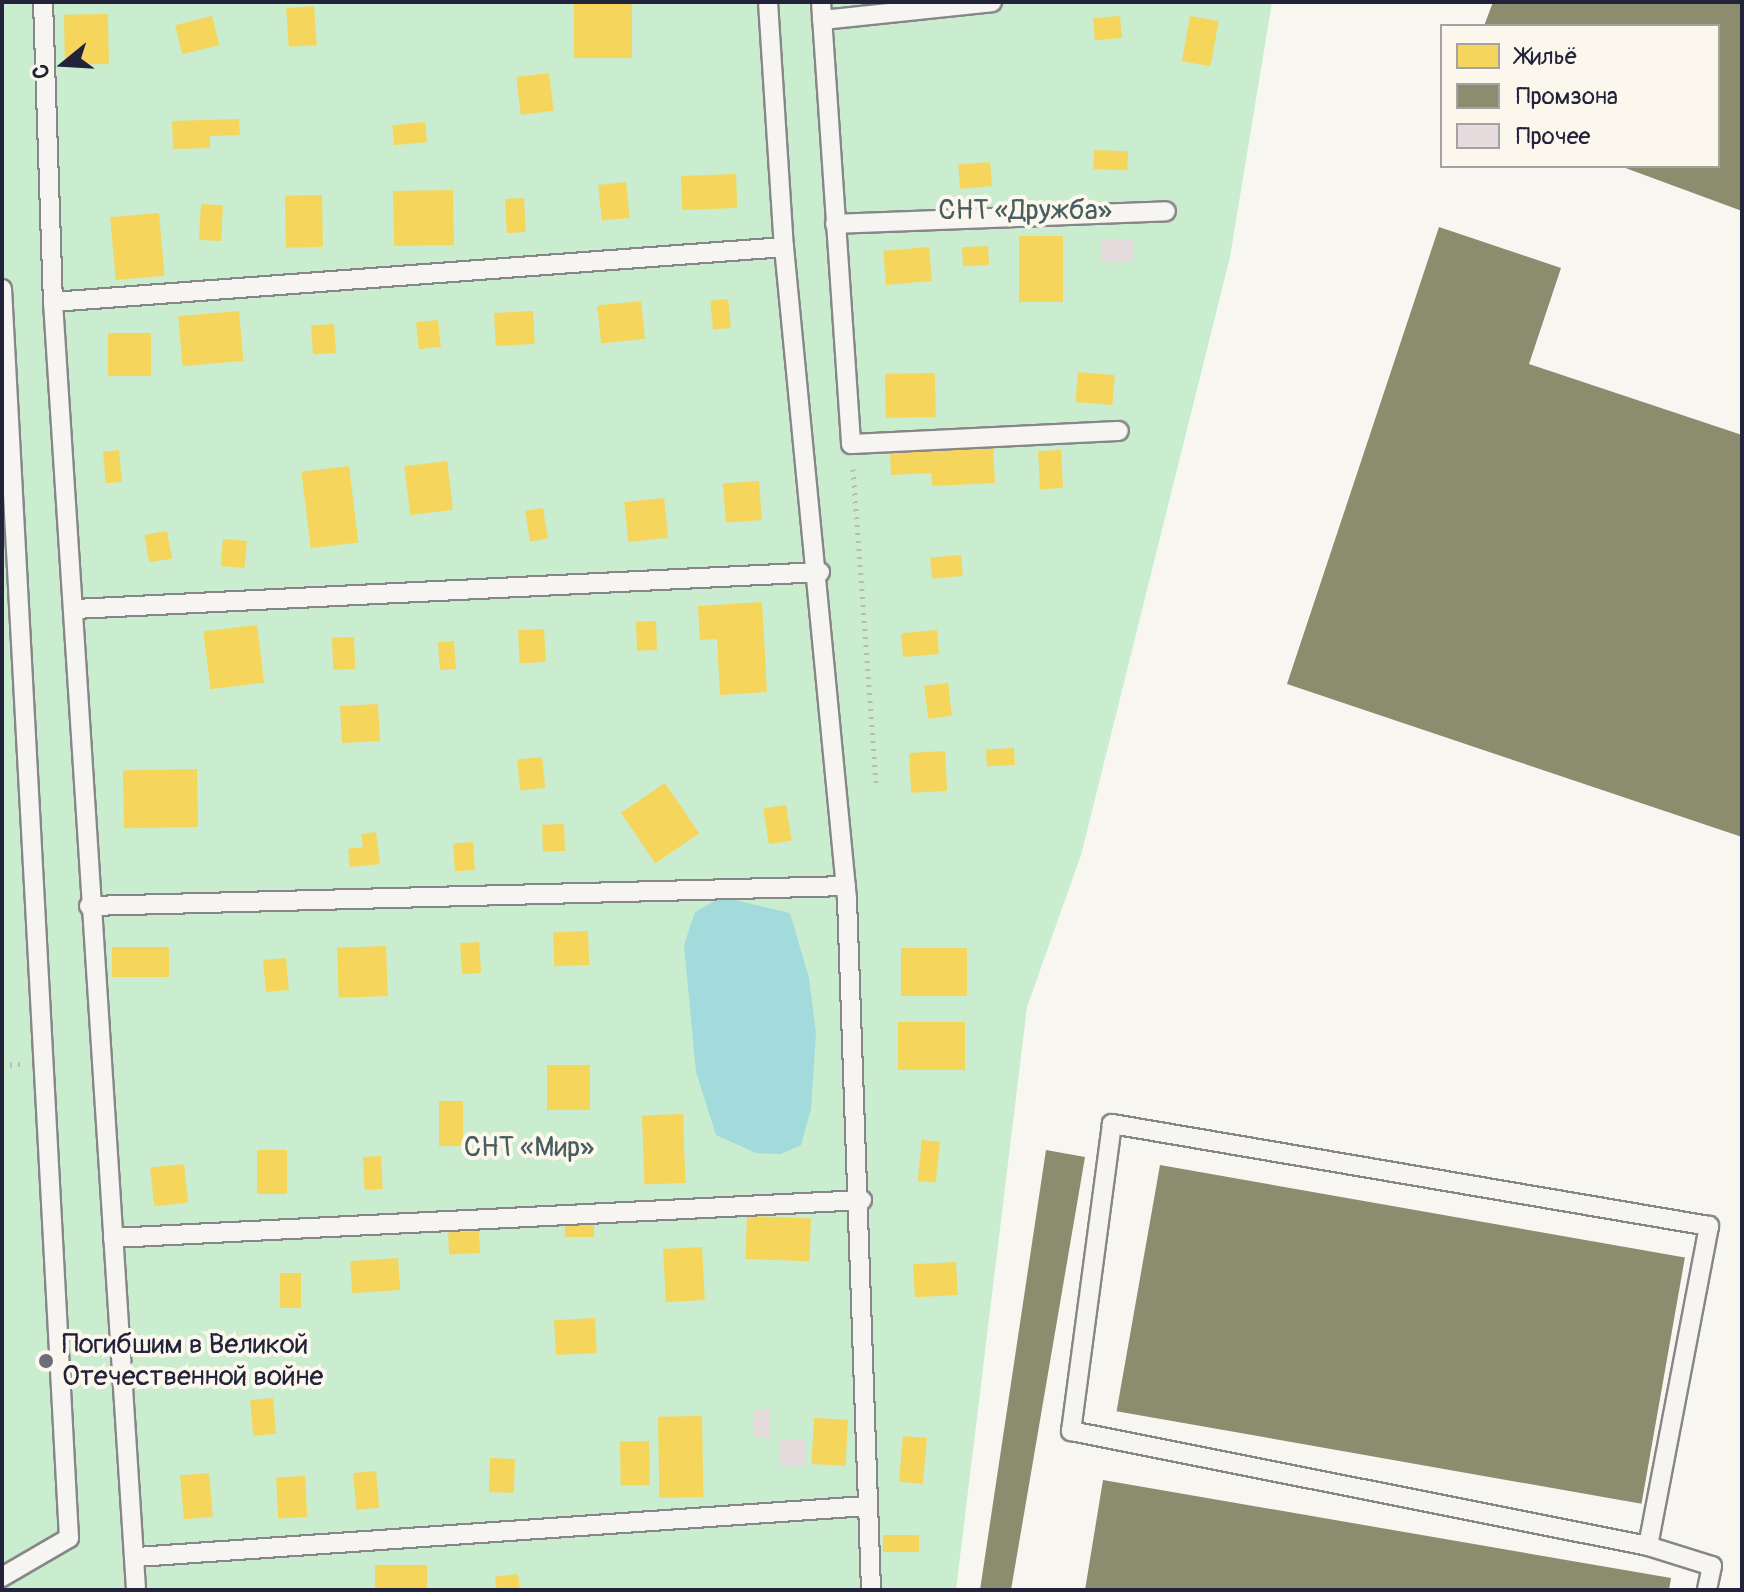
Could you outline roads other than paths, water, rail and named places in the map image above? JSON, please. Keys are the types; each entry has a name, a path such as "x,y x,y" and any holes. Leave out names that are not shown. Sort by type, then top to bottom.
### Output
{"lane":[{"path":"43,2 53,302 75,609 89,906 137,1557 132,1588"},
{"path":"768,2 784,247 820,572 846,886 862,1200 871,1590"},
{"path":"992,2 822,11 851,444 1119,431"},
{"path":"835,224 1166,211"},
{"path":"53,302 784,247"},
{"path":"2,289 69,1538 2,1577"},
{"path":"75,609 820,572"},
{"path":"89,906 846,886"},
{"path":"1648,1546 1709,1226 1112,1124 1071,1431 1648,1546 1712,1566 1707,1590"},
{"path":"113,1238 862,1200"},
{"path":"137,1557 867,1506"}],"water":[{"path":"722,897 790,913 809,978 816,1033 811,1109 801,1145 781,1154 756,1153 716,1135 696,1072 684,945 695,912"}],"place":[{"name":"Погибшим в Великой Отечественной войне","path":"46,1361"}],"park label":[{"name":"СНТ «Дружба»","path":"1025,211"},
{"name":"СНТ «Мир»","path":"529,1148"}]}
